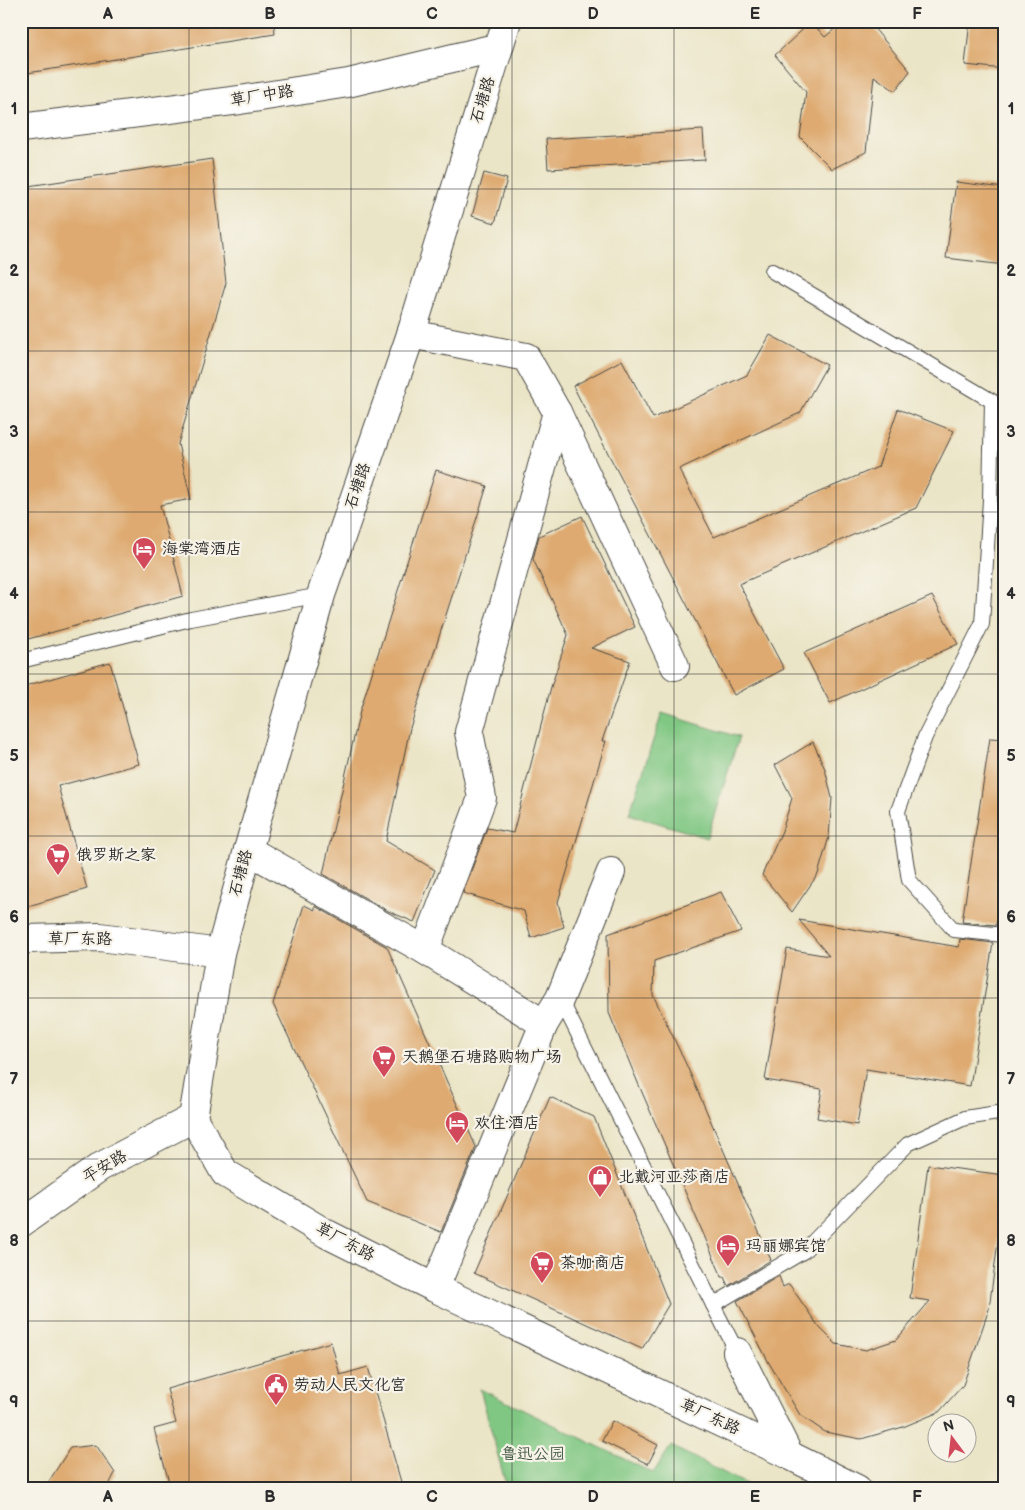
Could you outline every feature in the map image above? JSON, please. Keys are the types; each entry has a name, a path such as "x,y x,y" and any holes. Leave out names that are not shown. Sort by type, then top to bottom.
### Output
{"street":[{"name":"石塘路","path":"220,953 321,595 411,334 507,21"},
{"name":"草厂中路","path":"21,128 240,100 348,83 499,47"},
{"path":"411,334 526,357 557,412 675,666"},
{"path":"425,950 482,798 469,732 557,412"},
{"path":"248,850 425,950 544,1024"},
{"path":"435,1288 544,1024 560,998 611,872"},
{"name":"草厂东路","path":"21,941 26,939 100,936 220,953"},
{"path":"193,1118 220,953"},
{"name":"草厂东路","path":"193,1118 225,1173 327,1234 435,1288 857,1489"},
{"name":"平安路","path":"21,1223 100,1167 193,1118"},
{"path":"737,1352 789,1455"}],"lane":[{"path":"772,271 992,401 990,500 982,624 925,737 898,811 909,880 954,930 1004,935"},
{"path":"21,661 191,618 321,595"},
{"path":"560,998 737,1352"},
{"path":"712,1305 804,1251 908,1144 965,1118 1004,1112"}],"green space":[{"path":"662,713 739,737 707,838 629,814"},
{"name":"鲁迅公园","path":"480,1389 653,1473 671,1446 756,1489 507,1489"}],"building":[{"path":"21,21 274,21 275,34 21,74"},
{"path":"844,21 868,21 910,71 895,91 874,76 866,152 832,169 800,137 806,92 775,55 811,22 825,37"},
{"path":"970,21 1004,21 1004,69 965,65"},
{"path":"703,130 705,160 548,169 546,139"},
{"path":"212,159 226,283 178,444 191,499 160,505 183,596 21,641 21,187"},
{"path":"484,173 507,179 495,223 472,216"},
{"path":"956,182 1004,188 1004,265 946,258"},
{"path":"770,335 827,365 800,413 679,469 714,537 878,467 898,409 954,431 916,508 739,584 784,669 734,695 573,386 622,360 653,418 747,375"},
{"path":"436,470 487,486 410,728 386,841 435,870 414,922 388,911 323,874 360,711"},
{"path":"582,516 635,627 591,648 630,661 602,741 606,741 558,902 564,927 531,938 524,911 463,893 487,828 513,833 551,687 568,635 533,559 539,536"},
{"path":"932,596 958,644 830,703 804,653"},
{"path":"110,662 139,764 58,786 87,889 21,908 21,687"},
{"path":"990,738 1004,739 1004,921 997,920 996,925 962,922"},
{"path":"813,742 825,769 832,798 829,837 818,874 792,912 762,875 782,831 792,798 775,765"},
{"path":"721,892 741,931 654,961 653,995 686,1064 771,1260 728,1286 724,1277 722,1277 609,1013 608,934"},
{"path":"304,905 315,910 315,906 387,947 476,1147 441,1232 367,1202 273,1004"},
{"path":"799,920 959,947 960,939 993,943 970,1086 866,1069 857,1125 817,1118 822,1089 765,1080 787,949 829,956"},
{"path":"550,1097 594,1117 669,1304 642,1349 474,1273"},
{"path":"928,1165 1004,1175 1004,1196 989,1309 963,1385 939,1412 928,1412 928,1417 903,1427 861,1439 825,1432 800,1415 769,1363 737,1301 779,1276 783,1287 789,1284 819,1327 836,1344 866,1350 896,1340 930,1301 910,1298"},
{"name":"劳动人民文化宫","path":"331,1342 340,1375 368,1367 403,1489 171,1489 154,1429 176,1423 167,1389"},
{"path":"612,1421 658,1445 648,1464 602,1441"},
{"path":"96,1445 115,1473 107,1489 44,1489 70,1448"}],"place":[{"name":"海棠湾酒店","path":"144,570"},
{"name":"俄罗斯之家","path":"58,876"},
{"name":"天鹅堡石塘路购物广场","path":"384,1078"},
{"name":"欢住·酒店","path":"457,1144"},
{"name":"北戴河亚莎商店","path":"600,1198"},
{"name":"玛丽娜宾馆","path":"728,1267"},
{"name":"茶咖·商店","path":"542,1284"},
{"name":"劳动人民文化宫","path":"276,1406"}]}
